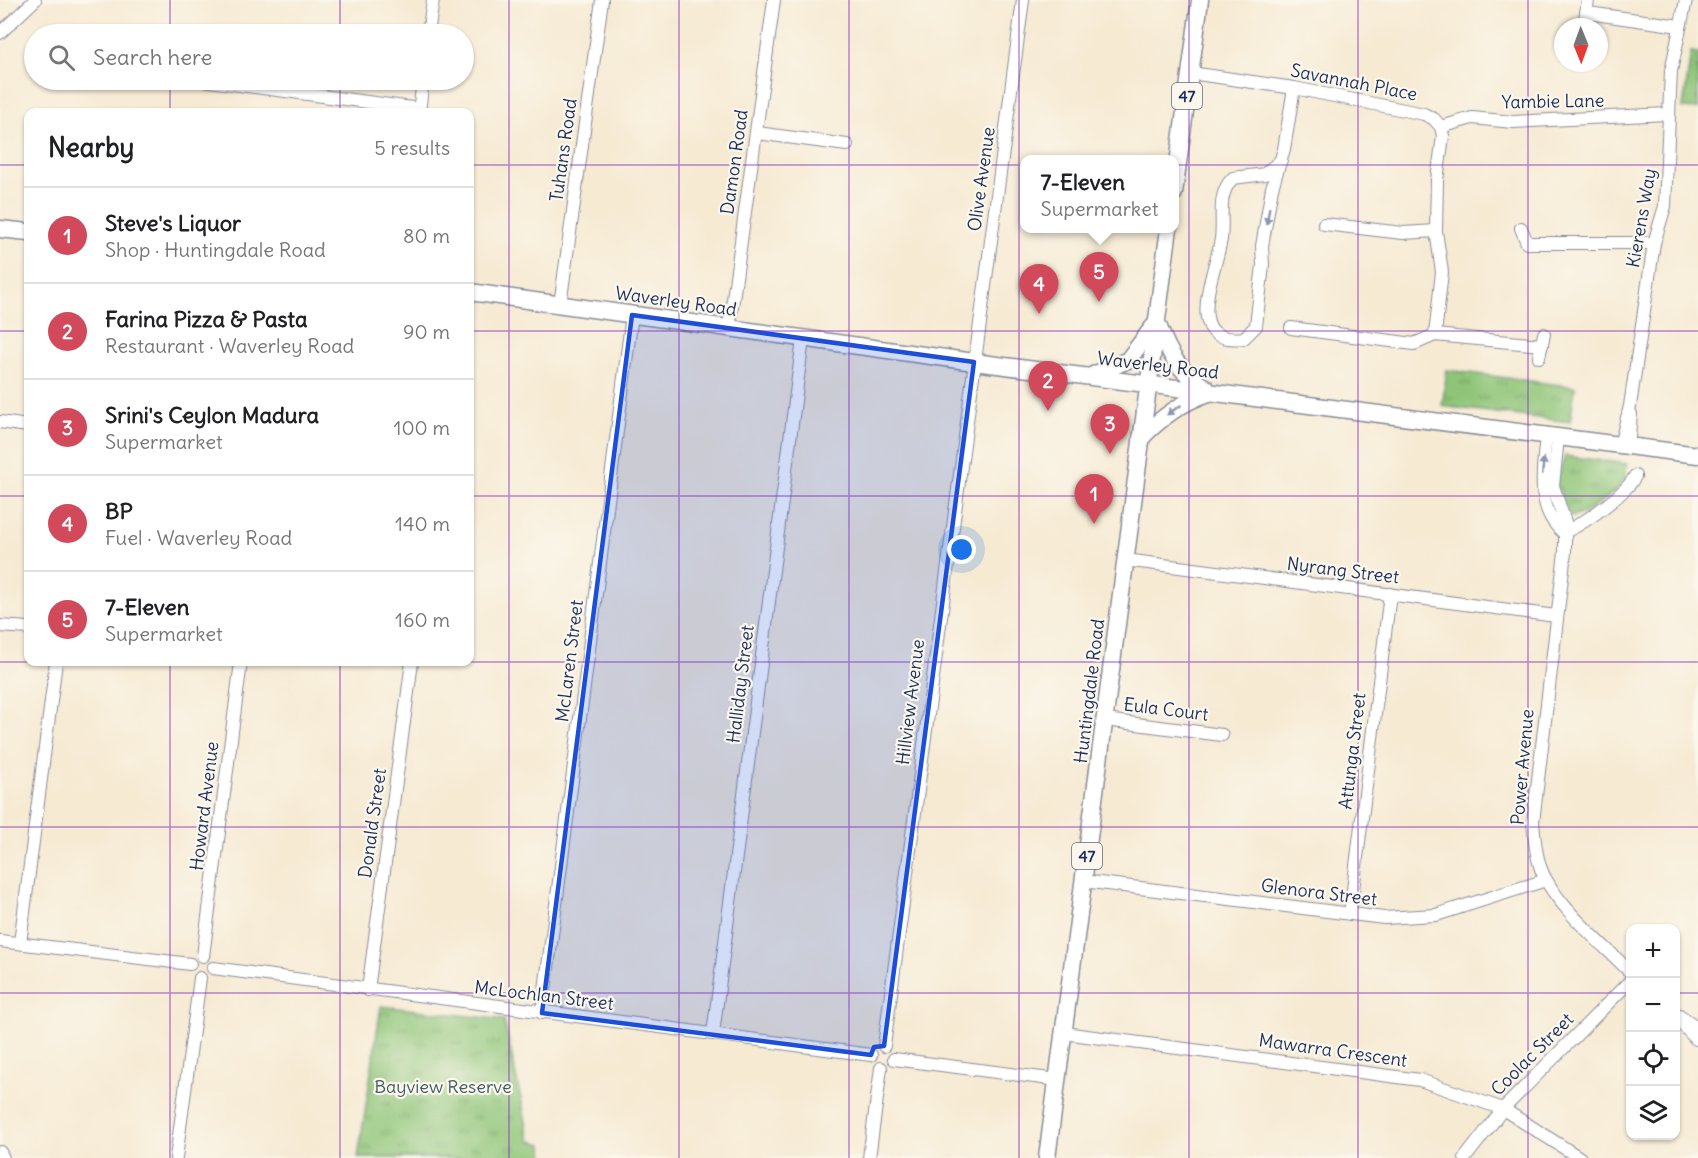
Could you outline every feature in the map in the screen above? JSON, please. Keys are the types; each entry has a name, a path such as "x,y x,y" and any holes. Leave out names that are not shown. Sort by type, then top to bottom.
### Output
{"main road":[{"name":"47","path":"1179,158 1200,0"},
{"path":"0,229 24,232"},
{"name":"Huntingdale Road","path":"1047,1158 1168,233"},
{"name":"Waverley Road","path":"474,293 974,362 1698,455"},
{"path":"1090,376 1128,360 1142,345 1156,322"},
{"path":"1156,322 1175,364 1188,378 1213,392"},
{"path":"1141,438 1170,412 1189,400 1213,392"}],"street":[{"path":"0,33 35,0"},
{"path":"429,24 433,0"},
{"name":"Tuhans Road","path":"560,305 602,0"},
{"name":"Damon Road","path":"729,329 774,0"},
{"name":"Olive Avenue","path":"974,362 1023,0"},
{"name":"Kierens Way","path":"1624,446 1631,424 1630,406 1654,243 1665,206 1668,165 1667,114 1671,70 1686,0"},
{"path":"1587,12 1680,26"},
{"name":"Savannah Place","path":"1191,73 1293,88 1424,114 1434,119 1441,128"},
{"path":"1281,160 1266,174 1233,178 1223,193 1220,241 1210,274 1206,313 1211,331 1220,338 1244,338 1256,326 1263,266 1262,246 1272,188 1281,160 1293,88"},
{"path":"272,90 398,108"},
{"path":"419,108 422,90"},
{"name":"Yambie Lane","path":"1441,128 1472,118 1514,122 1667,114"},
{"path":"1435,335 1442,272 1436,231 1441,128"},
{"path":"757,133 848,145"},
{"path":"1324,224 1403,233 1436,231"},
{"path":"1521,228 1527,243 1654,243"},
{"name":"McLaren Street","path":"542,1013 632,315"},
{"path":"1290,330 1414,345 1435,335 1542,345"},
{"name":"Halliday Street","path":"713,1034 803,339"},
{"name":"Hillview Avenue","path":"884,1046 974,362"},
{"path":"0,422 24,425"},
{"name":"Power Avenue","path":"1552,437 1553,486 1565,522 1563,532 1565,552 1533,822 1536,853 1546,880 1566,906 1626,968"},
{"path":"1563,532 1579,525 1628,487 1635,476"},
{"name":"Nyrang Street","path":"1125,560 1556,616"},
{"name":"Attunga Street","path":"1350,914 1390,594"},
{"path":"0,626 24,628"},
{"path":"20,944 55,666"},
{"name":"Howard Avenue","path":"203,956 240,666"},
{"name":"Donald Street","path":"368,990 411,666"},
{"name":"Eula Court","path":"1105,720 1222,735"},
{"name":"Glenora Street","path":"1083,882 1384,918 1436,915 1546,880"},
{"path":"0,941 190,964"},
{"path":"203,956 210,959 213,968 210,975 200,978 193,974 190,964 194,958 203,956"},
{"name":"McLochlan Street","path":"213,968 871,1055"},
{"path":"176,1158 200,978"},
{"name":"Coolac Street","path":"1465,1158 1503,1109 1626,985"},
{"path":"1680,1019 1697,1037"},
{"name":"Mawarra Crescent","path":"1064,1033 1420,1080 1503,1109 1580,1158"},
{"path":"884,1046 891,1049 894,1059 890,1065 881,1068 874,1064 871,1055 875,1048 884,1046"},
{"path":"894,1059 1058,1080"},
{"path":"869,1158 881,1068"},
{"path":"0,1152 3,1158"}],"highlighted area":[{"path":"632,315 974,362 884,1046 874,1047 871,1055 542,1013"}],"green space":[{"path":"1691,52 1698,53 1698,109 1683,108"},
{"path":"1447,370 1575,387 1570,422 1442,406"},
{"path":"1565,456 1627,464 1624,479 1606,499 1582,514 1570,516 1556,484"},
{"name":"Bayview Reserve","path":"381,1006 504,1020 530,1141 543,1144 544,1158 358,1158"}],"place":[{"name":"7-Eleven","path":"1099,302"},
{"name":"BP","path":"1039,314"},
{"name":"Farina Pizza & Pasta","path":"1048,411"},
{"name":"Srini's Ceylon Madura","path":"1110,454"},
{"name":"Steve's Liquor","path":"1094,524"}]}
